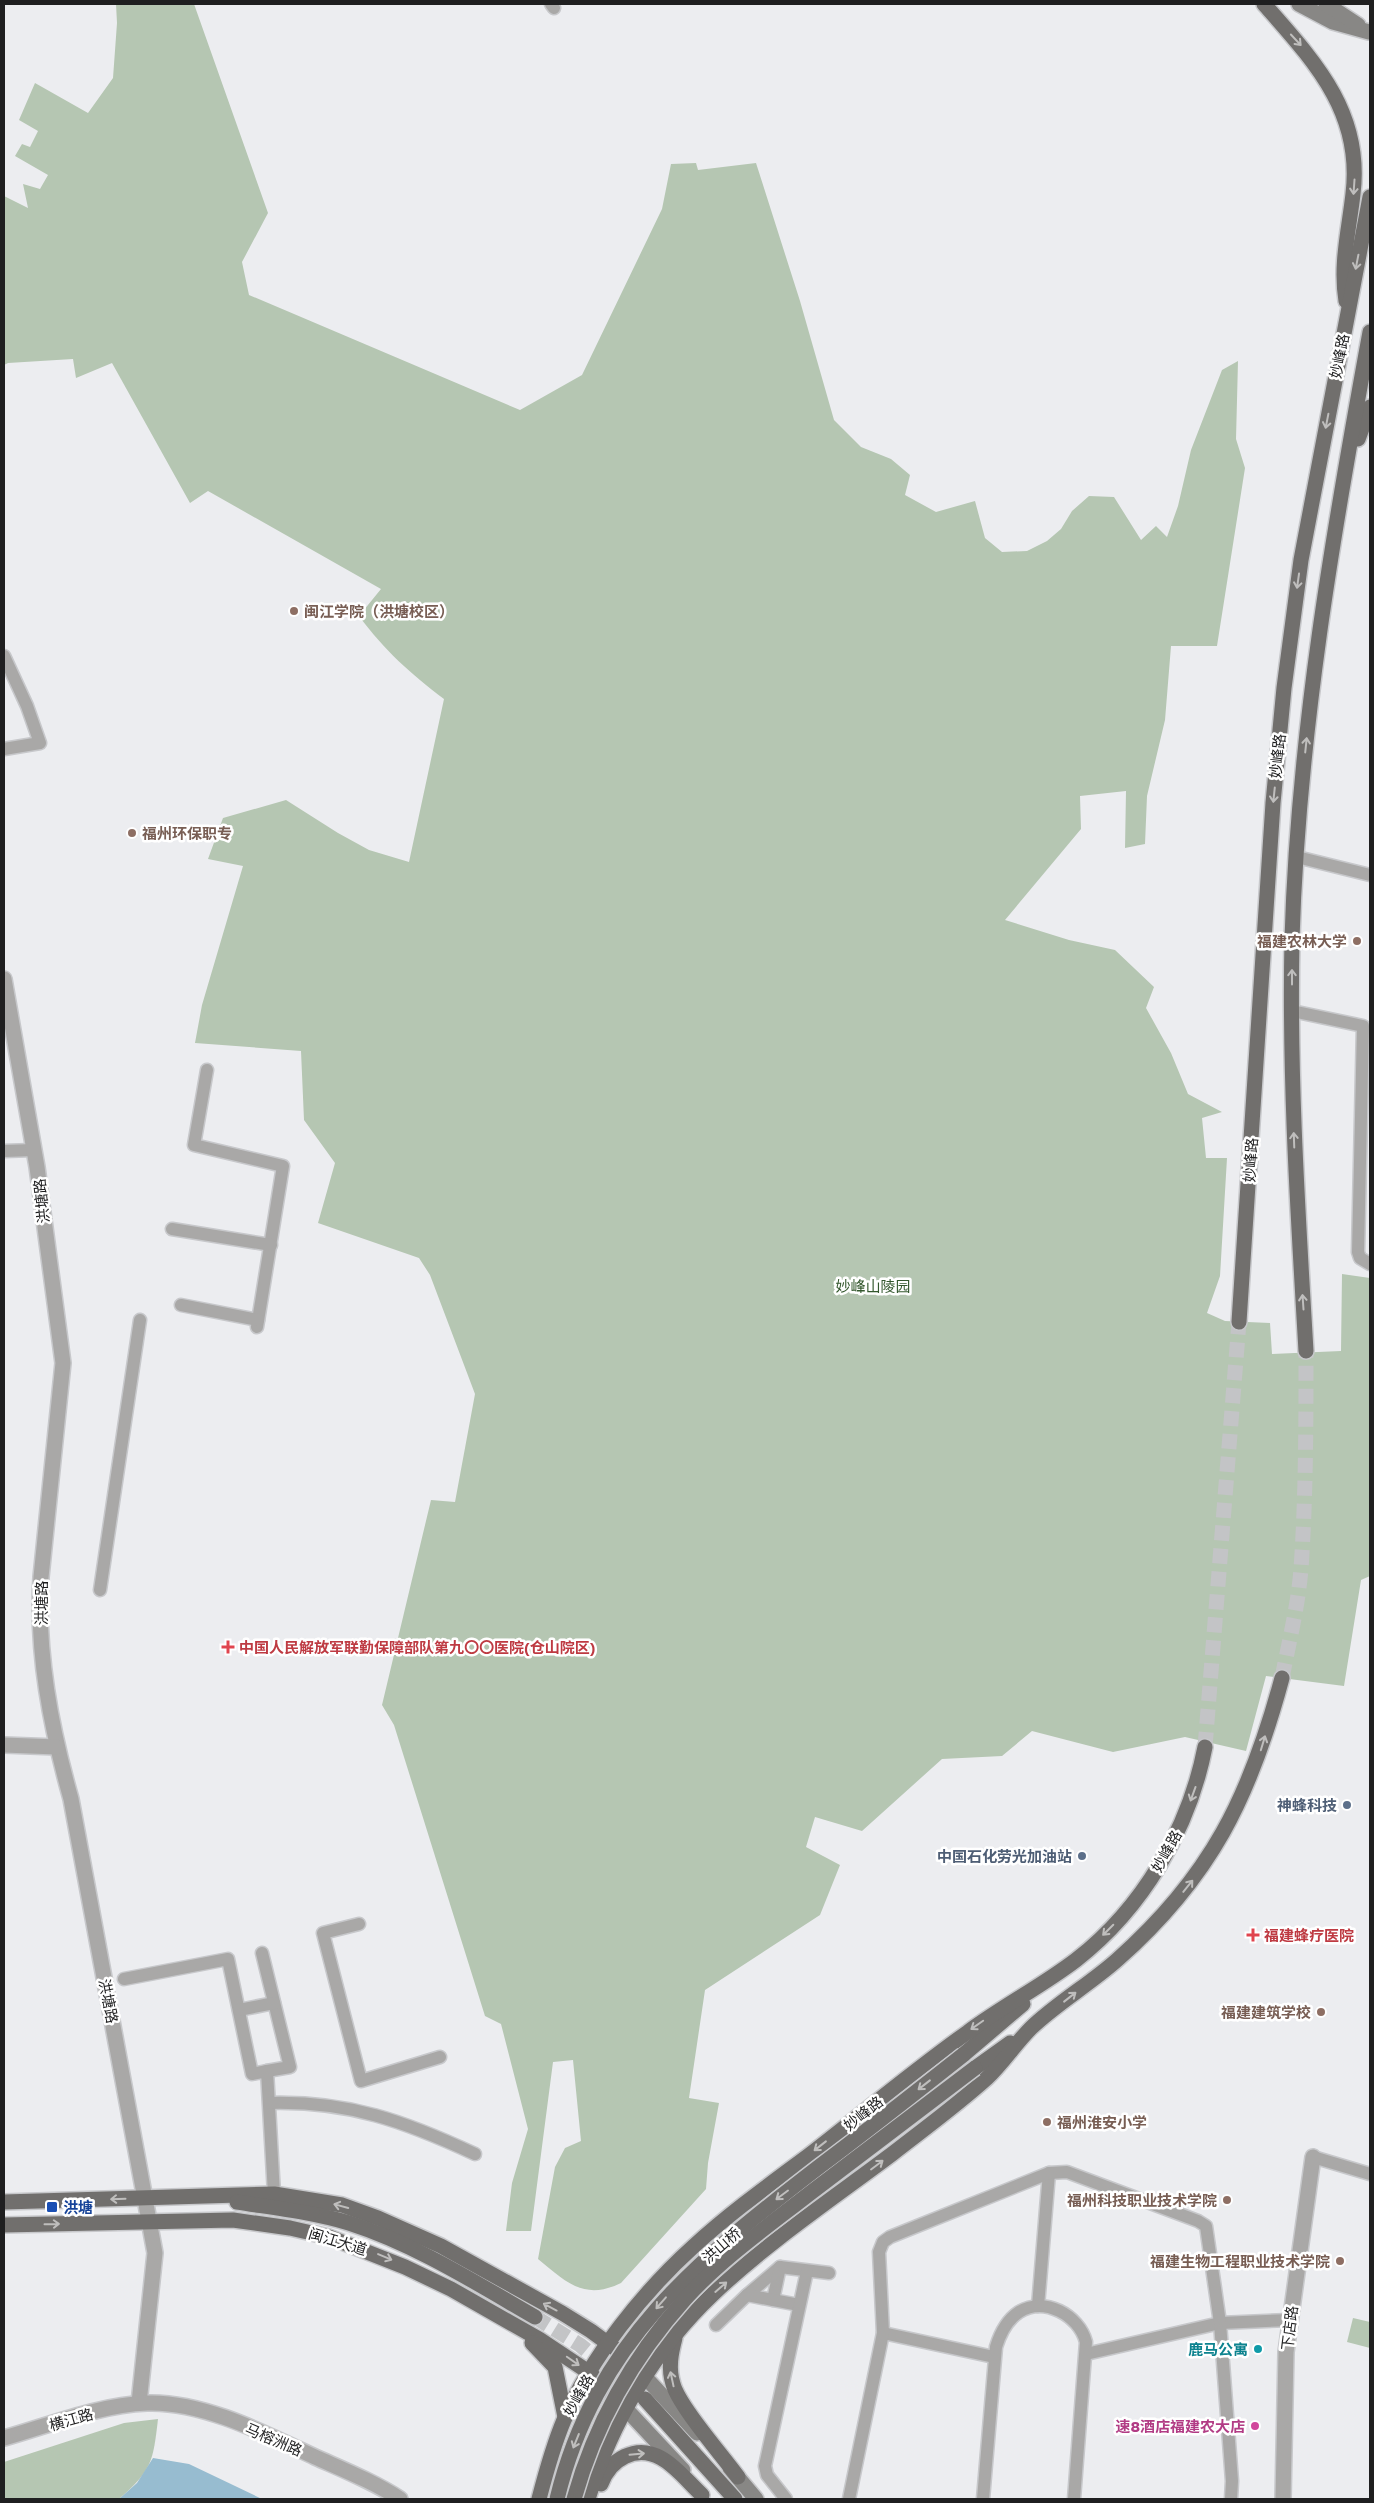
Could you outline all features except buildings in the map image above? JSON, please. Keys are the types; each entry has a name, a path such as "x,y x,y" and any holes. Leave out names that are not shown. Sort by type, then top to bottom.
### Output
{"main road":[{"path":"1264,4 1305,50 1328,82 1348,125 1354,180 1343,261 1343,282 1348,312"},
{"path":"1299,4 1333,22 1369,32 1326,4"},
{"name":"妙峰路","path":"1238,1322 1272,813 1284,688 1301,560 1370,197"},
{"name":"妙峰路","path":"1306,1351 1295,1174 1292,936 1303,769 1314,668 1370,332"},
{"path":"1345,473 1370,407"},
{"path":"574,2499 590,2453 619,2389 644,2350 685,2298 780,2217 975,2068 1031,2028 1134,1945 1172,1905 1203,1866 1246,1789 1260,1754 1282,1678"},
{"name":"妙峰路","path":"539,2499 548,2464 565,2417 590,2373 610,2343 634,2309 654,2286 695,2245 731,2214 963,2035 1076,1960 1130,1908 1149,1882 1174,1838 1189,1804 1205,1746"},
{"name":"洪山桥","path":"557,2499 571,2454 596,2398 632,2338 663,2300 694,2268 741,2227 963,2055 1076,1960"},
{"path":"588,2499 602,2460 637,2404 645,2377 676,2334 713,2294 765,2250 984,2081 1031,2028"},
{"path":"4,2202 274,2194 342,2205 405,2230 472,2264 562,2313 610,2343 645,2377 738,2477"},
{"path":"202,2196 296,2210 366,2229 436,2261 534,2320 442,2272 363,2234 320,2221 295,2217 275,2215 233,2220"},
{"name":"闽江大道","path":"4,2225 233,2220 302,2230 360,2247 451,2289 553,2347 637,2404"},
{"path":"497,2316 550,2359 558,2374 565,2417"},
{"path":"676,2334 670,2364 673,2386 684,2404 756,2499"},
{"path":"637,2404 677,2463 704,2497"},
{"path":"637,2404 690,2456 726,2499"},
{"path":"637,2404 735,2499"},
{"path":"596,2499 611,2466 634,2453 653,2454 662,2459 704,2497"}],"street":[{"path":"4,656 27,706 40,743 4,749"},
{"path":"1297,857 1370,875"},
{"name":"洪塘路","path":"4,979 34,1150 45,1234 58,1310 63,1363 40,1596 43,1656 57,1747 71,1799 156,2253 139,2404"},
{"path":"1292,1010 1363,1026 1366,1048 1365,1155 1358,1252 1360,1258 1370,1264"},
{"path":"182,1305 258,1323 283,1166 194,1145 207,1070"},
{"path":"4,1151 34,1150"},
{"path":"172,1229 270,1245"},
{"path":"100,1590 140,1320"},
{"path":"4,1745 57,1747"},
{"path":"359,1924 324,1933 361,2081 440,2057"},
{"path":"124,1979 228,1959 252,2074 290,2067 262,1953"},
{"path":"239,2010 274,2003"},
{"path":"267,2071 274,2194"},
{"path":"270,2103 321,2104 362,2111 418,2129 475,2154"},
{"path":"1313,2158 1370,2174"},
{"name":"下店路","path":"1283,2499 1285,2368 1313,2158"},
{"path":"849,2499 883,2333 879,2252 883,2242 890,2237 1049,2174 1067,2172 1198,2221 1206,2226 1220,2323 1232,2481 1231,2499"},
{"path":"1038,2306 1049,2174"},
{"path":"773,2300 780,2267"},
{"path":"716,2325 780,2267 829,2273"},
{"path":"786,2499 766,2475 765,2466 807,2271"},
{"path":"747,2295 800,2305"},
{"path":"983,2499 994,2357 1000,2336 1010,2320 1018,2313 1038,2306 1060,2311 1078,2325 1084,2334 1086,2354 1074,2499"},
{"path":"1086,2354 1220,2323 1290,2320"},
{"path":"883,2333 994,2357"},
{"name":"马榕洲路","path":"139,2404 160,2403 186,2406 238,2424 368,2481 400,2499"},
{"name":"横江路","path":"4,2438 94,2412 139,2404"}],"green space":[{"name":"妙峰山陵园","path":"116,4 194,4 268,213 242,262 249,295 520,410 582,375 662,209 671,164 696,163 698,170 756,163 800,301 834,420 861,447 891,459 910,475 905,495 936,512 975,501 985,538 1002,552 1027,551 1047,541 1061,529 1072,511 1089,496 1114,497 1141,540 1156,526 1167,537 1178,506 1191,450 1222,370 1238,361 1236,439 1245,468 1217,646 1171,646 1165,720 1147,796 1145,844 1125,848 1126,791 1080,796 1081,829 1005,920 1069,940 1115,950 1154,987 1146,1008 1171,1053 1188,1094 1222,1112 1202,1118 1206,1158 1227,1158 1220,1276 1207,1313 1225,1321 1270,1323 1272,1354 1341,1351 1342,1274 1370,1278 1370,1576 1361,1580 1344,1686 1266,1676 1246,1751 1185,1737 1113,1752 1032,1731 1002,1756 942,1759 862,1831 815,1817 806,1847 840,1865 820,1915 705,1990 689,2098 719,2103 708,2163 706,2189 621,2283 608,2288 596,2290 576,2286 538,2259 555,2167 565,2148 581,2141 573,2060 553,2062 531,2231 506,2231 512,2183 528,2129 501,2024 485,2016 394,1725 382,1705 431,1500 455,1502 475,1394 430,1275 419,1258 318,1223 335,1163 304,1120 301,1051 195,1043 202,1005 243,866 208,859 223,818 286,800 369,850 409,862 444,699 398,661 359,616 381,589 208,491 190,503 112,363 76,378 73,359 8,363 4,365 4,196 28,208 23,184 40,189 48,175 15,156 22,144 30,147 38,131 19,120 35,83 88,113 113,78 117,23"},
{"path":"1353,2318 1370,2322 1370,2348 1347,2342"},
{"path":"158,2419 149,2464 145,2472 119,2499 4,2499 4,2462 124,2423"}],"water":[{"path":"153,2458 189,2464 262,2499 119,2499 137,2483"}],"tunnel":[{"path":"1205,1747 1239,1322"},
{"path":"1282,1678 1300,1583 1305,1487 1306,1351"},
{"path":"535,2317 580,2345 634,2390"}],"place":[{"name":"闽江学院（洪塘校区）","path":"294,611"},
{"name":"福州环保职专","path":"132,833"},
{"name":"福建农林大学","path":"1357,941"},
{"name":"中国人民解放军联勤保障部队第九〇〇医院(仓山院区)","path":"228,1647"},
{"name":"神蜂科技","path":"1347,1805"},
{"name":"中国石化劳光加油站","path":"1082,1856"},
{"name":"福建蜂疗医院","path":"1253,1935"},
{"name":"福建建筑学校","path":"1321,2012"},
{"name":"福州淮安小学","path":"1047,2122"},
{"name":"福州科技职业技术学院","path":"1227,2200"},
{"name":"洪塘","path":"52,2207"},
{"name":"福建生物工程职业技术学院","path":"1340,2261"},
{"name":"鹿马公寓","path":"1258,2349"},
{"name":"速8酒店福建农大店","path":"1255,2426"}]}
